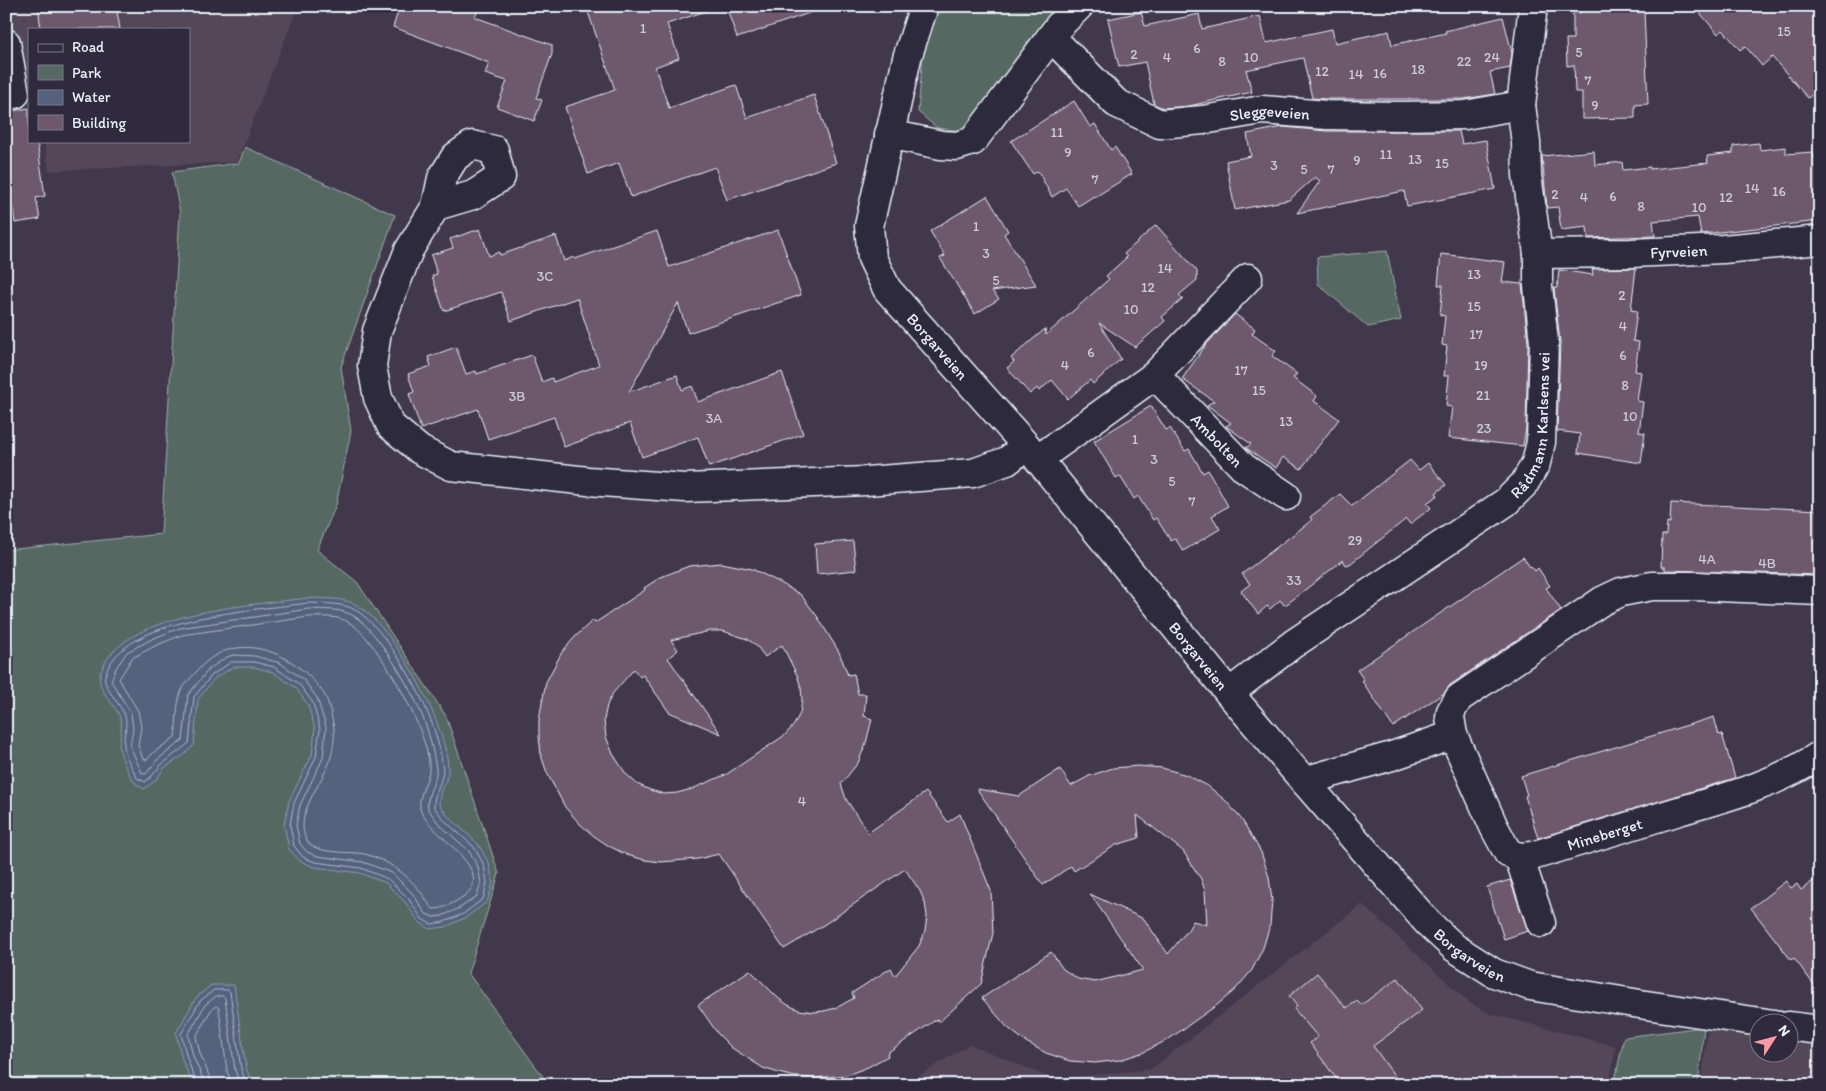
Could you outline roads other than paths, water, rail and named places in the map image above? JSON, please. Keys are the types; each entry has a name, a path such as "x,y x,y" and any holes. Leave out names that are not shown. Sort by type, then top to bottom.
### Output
{"street":[{"name":"Borgarveien","path":"902,6 907,58"},
{"name":"Borgarveien","path":"924,6 907,58 869,226 872,258 887,289 1032,452 1229,693 1304,781 1428,923 1455,948 1494,973 1530,986 1748,1020"},
{"path":"889,134 941,145 957,146 973,141 1051,36 1079,6"},
{"name":"Rådmann Karlsens vei","path":"1229,693 1293,644 1506,502 1524,484 1536,463 1541,442 1544,342 1538,286 1538,254 1527,175 1526,143 1521,105 1533,6"},
{"name":"Sleggeveien","path":"1051,36 1116,103 1160,124 1203,120 1262,110 1327,115 1465,115 1521,105"},
{"path":"6,44 15,94"},
{"path":"436,206 409,250 377,331 372,366 378,398 391,426 420,450 451,466 588,482 685,488 973,473 1032,452 1155,375 1248,278"},
{"name":"Fyrveien","path":"1538,254 1631,253 1723,249 1820,240"},
{"name":"Ambolten","path":"1155,375 1243,468 1286,496"},
{"path":"1541,923 1519,857 1508,853 1494,827 1453,735 1450,717 1459,698 1602,601 1620,592 1646,587 1693,586 1820,591"},
{"path":"1304,781 1392,756 1453,735"},
{"name":"Mineberget","path":"1519,857 1532,856 1732,795 1773,781 1820,755"},
{"path":"1798,1027 1820,1030"}],"water":[{"path":"308,598 335,599 348,602 360,607 374,619 404,658 431,707 440,731 448,772 441,790 439,805 478,844 489,863 493,883 487,902 465,918 445,927 430,929 419,922 405,902 386,883 360,873 314,867 300,861 289,849 284,825 289,801 312,755 315,729 308,705 296,688 273,672 254,667 233,667 215,678 198,699 194,745 184,755 164,768 156,780 144,789 135,783 127,770 119,748 120,718 115,707 104,692 100,681 100,675 111,654 132,637 159,624 190,615 255,604"},
{"path":"211,985 234,985 246,1068 253,1085 193,1085 182,1059 176,1033 196,998"}]}
